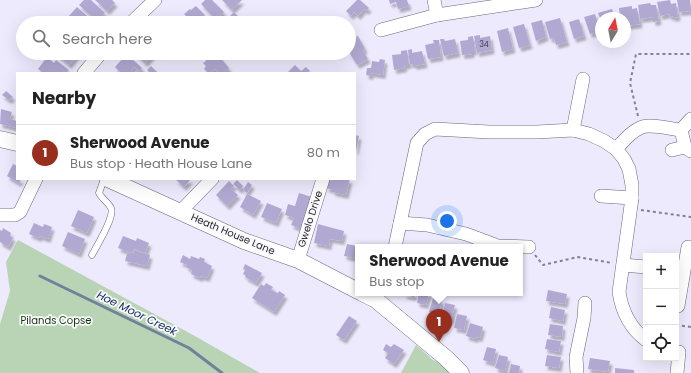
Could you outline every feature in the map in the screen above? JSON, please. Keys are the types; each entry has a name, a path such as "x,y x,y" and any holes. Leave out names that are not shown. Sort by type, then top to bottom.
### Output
{"street":[{"path":"138,16 155,0"},
{"path":"434,0 437,15"},
{"path":"380,30 437,15 536,0"},
{"path":"85,72 95,60"},
{"path":"573,130 582,79"},
{"path":"681,130 691,120"},
{"path":"616,149 630,134 640,127 651,126 681,130"},
{"path":"395,244 417,143 425,134 435,129 489,132 573,130 589,134 616,149 630,169 632,203 623,265 620,275 619,292 625,316 643,337"},
{"path":"672,150 688,149 681,130"},
{"path":"0,139 16,143"},
{"path":"0,215 15,215 20,212 36,180"},
{"name":"Heath House Lane","path":"110,180 244,241 298,260 355,289"},
{"path":"180,212 211,180"},
{"name":"Gwelo Drive","path":"298,260 323,180"},
{"path":"601,196 632,203"},
{"path":"400,223 427,225 466,234 493,244"},
{"path":"523,247 529,247"},
{"path":"679,289 680,271 688,248"},
{"path":"623,265 643,267"},
{"path":"374,296 446,358 461,373"},
{"path":"577,373 576,357 589,319 584,303"},
{"path":"677,373 682,351"}],"lane":[{"path":"92,255 108,225 112,213 111,208 99,193 104,180"}],"path":[{"path":"640,127 630,83 636,54 691,54"},
{"path":"632,203 691,217"},
{"path":"529,247 543,265 578,257 623,265"},
{"path":"679,325 691,327"}],"green space":[{"name":"Pilands Copse","path":"18,240 260,373 0,373 0,324 10,291 6,262"},
{"path":"416,345 433,360 442,363 451,373 401,373"}],"building":[{"path":"84,0 91,0 105,13 102,16 91,16 79,5"},
{"path":"95,0 112,0 115,3 107,11"},
{"path":"205,0 212,0 224,12 220,16 212,16 201,4"},
{"path":"222,0 242,0 232,10"},
{"path":"357,0 360,0 369,8 366,11 364,9 358,16 354,12 351,16 346,11"},
{"path":"389,0 407,0 409,6 398,9 396,2 390,4"},
{"path":"670,0 671,4 676,3 678,17 670,17 669,14 660,16 657,2"},
{"path":"677,0 690,0 691,11 679,12"},
{"path":"650,3 651,5 656,5 659,21 653,22 653,17 640,19 638,5"},
{"path":"196,6 205,15 186,16 184,14 190,9 191,10"},
{"path":"632,6 632,9 637,8 640,24 631,25 631,12 619,12 619,8"},
{"path":"77,7 87,16 69,16"},
{"path":"612,9 613,12 602,12"},
{"path":"234,12 238,16 230,16"},
{"path":"595,14 595,32 590,34 584,17"},
{"path":"560,18 567,42 556,45 554,38 550,39 545,22"},
{"path":"579,19 584,36 574,39 569,22"},
{"path":"542,20 546,37 536,41 531,23"},
{"path":"524,24 530,45 519,48 513,27"},
{"path":"508,28 513,49 502,52 497,31"},
{"path":"480,35 480,38 490,36 492,50 477,53 474,36"},
{"path":"358,36 365,49 363,51 368,59 357,65 354,60 356,60 356,37"},
{"path":"473,36 475,51 472,51 472,54 462,55 460,41 468,40 468,37"},
{"path":"440,39 444,39 445,41 455,39 458,53 444,56"},
{"path":"433,40 439,40 441,57 428,59 425,45 434,43"},
{"path":"412,49 412,53 422,51 425,64 414,66 414,64 410,64 408,50"},
{"path":"407,50 409,65 404,65 405,68 394,70 392,55 401,54 401,51"},
{"path":"380,59 385,60 383,75 371,73 371,76 366,75 367,68 371,68 372,61 379,62"},
{"path":"45,60 50,60 54,63 56,60 69,70 67,72 42,72 38,69"},
{"path":"63,60 73,60 69,65"},
{"path":"121,60 133,60 142,68 139,71 134,67 131,71 132,72 120,72 115,67"},
{"path":"222,60 229,68 225,72 218,72 215,69 212,72 207,72 204,69 206,66 203,63 206,61"},
{"path":"295,65 301,71 306,67 310,71 308,72 288,72"},
{"path":"151,66 157,72 149,72 147,70"},
{"path":"6,91 13,97 9,100 2,95"},
{"path":"1,109 12,112 10,119 16,121 16,128 0,124"},
{"path":"356,135 359,136 356,151"},
{"path":"13,164 16,166 16,180 20,180 19,183 7,176"},
{"path":"176,180 190,180 184,187"},
{"path":"237,180 243,186 240,190 233,184"},
{"path":"329,180 350,180 346,195 333,192 333,190 326,188"},
{"path":"229,181 234,186 231,189 238,195 227,206 216,195"},
{"path":"248,182 252,185 247,193 243,190"},
{"path":"299,193 312,197 301,229 291,225 294,218 285,215 288,204 295,206"},
{"path":"247,194 261,201 253,215 240,207"},
{"path":"267,203 282,209 276,223 261,217"},
{"path":"78,210 94,217 87,233 71,226"},
{"path":"34,223 43,227 44,224 52,227 48,239 40,236 39,238 29,234"},
{"path":"318,224 344,231 342,241 330,239 329,246 314,243"},
{"path":"3,228 11,233 10,236 13,238 8,247 0,242 0,230 2,231"},
{"path":"68,232 85,239 79,254 62,246"},
{"path":"123,236 136,241 137,238 149,243 145,253 134,249 132,253 118,248"},
{"path":"347,244 355,246 355,258 344,256"},
{"path":"134,250 150,255 147,266 125,261 127,254 133,254"},
{"path":"183,255 190,259 191,256 199,259 200,257 205,259 204,262 212,266 207,278 201,276 200,278 191,274 192,270 186,267 187,265 180,262"},
{"path":"245,264 262,273 256,283 245,277 246,276 243,274"},
{"path":"266,283 273,287 271,290 278,293 279,291 285,295 274,312 252,298 261,284 264,286"},
{"path":"548,290 567,294 565,304 546,301"},
{"path":"418,296 428,296 426,305 417,303"},
{"path":"433,298 442,300 439,314 429,312"},
{"path":"445,303 455,305 451,321 442,319"},
{"path":"551,307 565,310 563,321 549,318"},
{"path":"457,314 467,316 464,330 454,328"},
{"path":"349,316 357,321 344,340 336,335"},
{"path":"470,323 483,327 480,338 476,337 475,339 466,336"},
{"path":"550,324 563,326 562,337 548,335"},
{"path":"547,339 561,341 559,352 545,349"},
{"path":"386,344 391,347 394,344 404,350 394,364 385,358 388,353 383,350"},
{"path":"487,347 496,349 493,363 483,360"},
{"path":"499,355 508,357 505,371 495,368"},
{"path":"547,355 561,357 559,368 545,366"},
{"path":"590,358 610,361 608,372 588,369"},
{"path":"511,364 520,366 519,373 509,373"},
{"path":"615,368 634,370 634,373 615,373"}],"waterway":[{"name":"Hoe Moor Creek","path":"40,276 189,348 222,373"}],"place":[{"name":"Sherwood Avenue","path":"439,342"}]}
